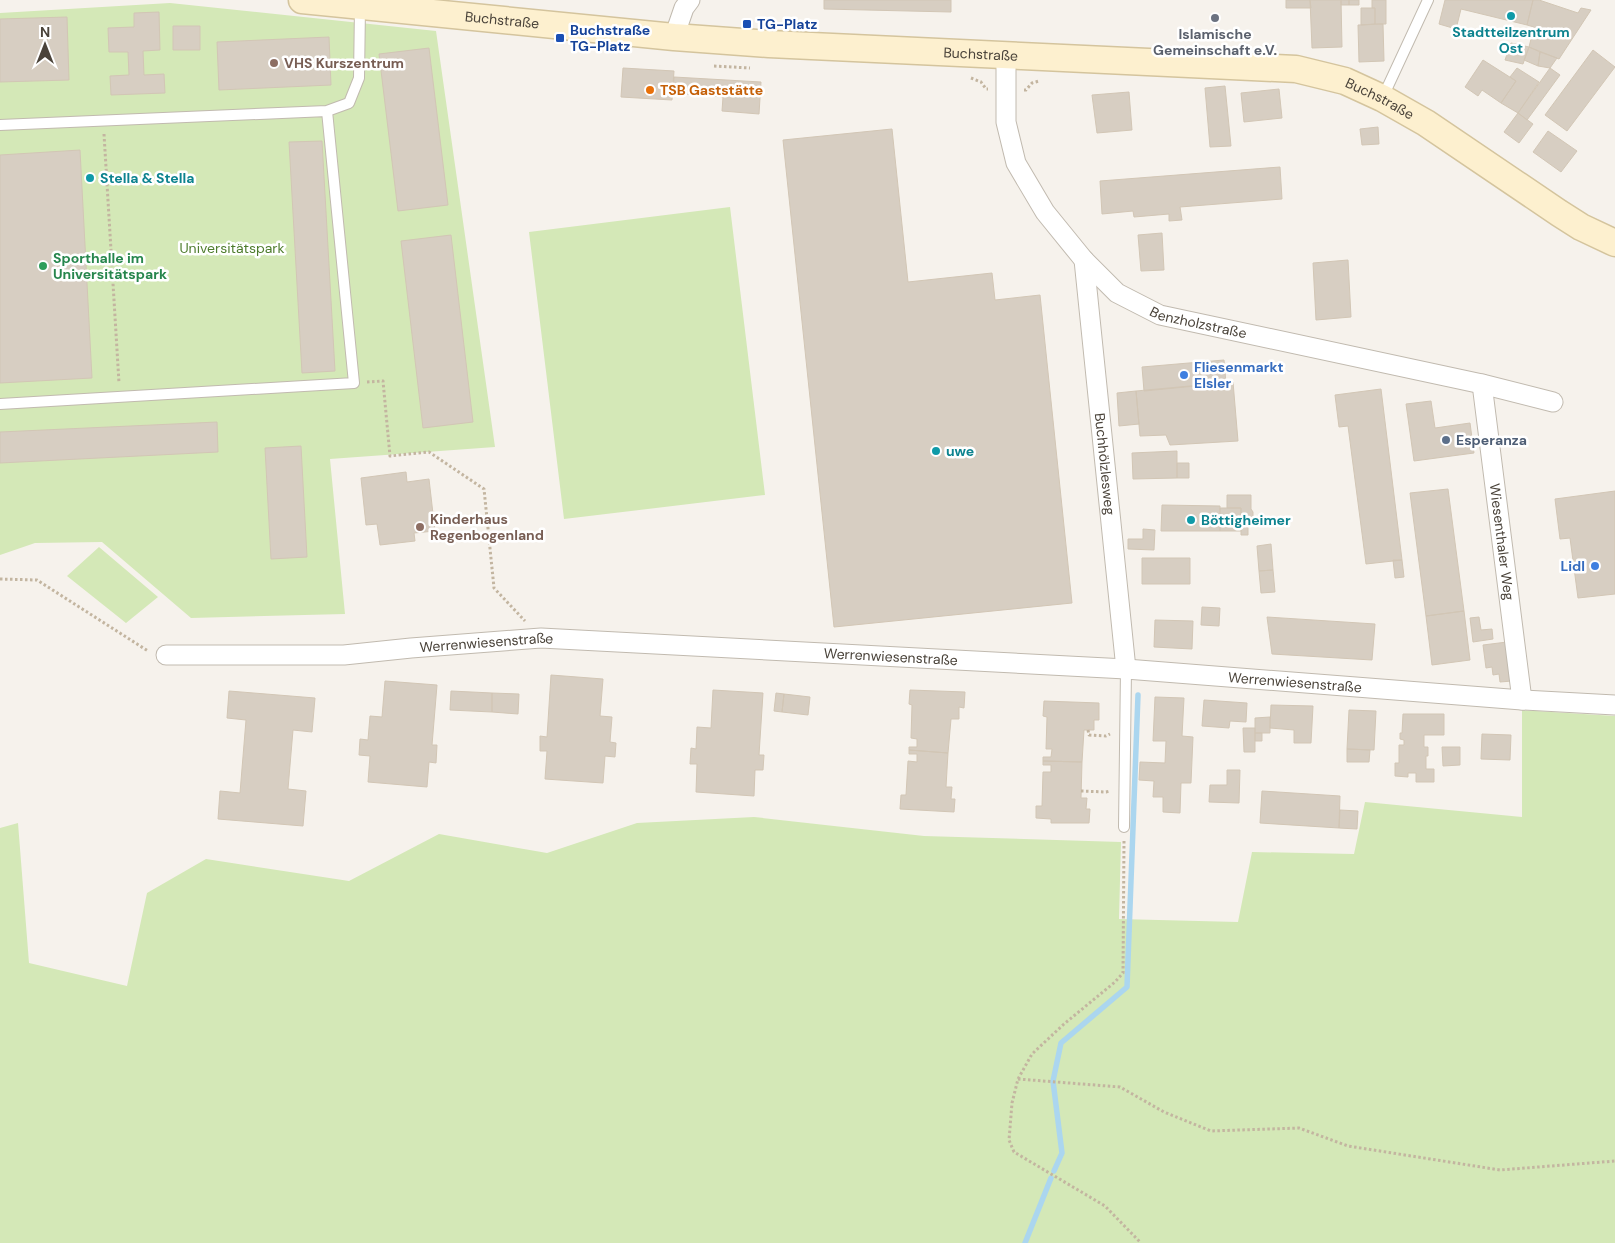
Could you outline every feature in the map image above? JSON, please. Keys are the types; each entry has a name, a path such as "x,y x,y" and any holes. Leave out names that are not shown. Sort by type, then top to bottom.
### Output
{"street":[{"name":"Buchstraße","path":"302,0 674,37 769,44 1296,69 1345,81 1379,103 1426,123 1580,227 1615,242"},
{"path":"674,37 684,8 690,0"},
{"name":"Benzholzstraße","path":"1006,55 1006,122 1016,163 1045,212 1084,260 1117,293 1160,315 1482,384 1553,402"},
{"name":"Buchhölzlesweg","path":"1084,260 1126,669"},
{"name":"Wiesenthaler Weg","path":"1482,384 1522,700"},
{"name":"Werrenwiesenstraße","path":"166,655 344,655 541,638 1126,669 1522,700 1615,705"}],"lane":[{"path":"1379,103 1428,0"},
{"path":"0,125 327,111 349,103 359,78 360,6"},
{"path":"0,404 354,383 327,111"},
{"path":"1124,827 1126,669"}],"path":[{"path":"1026,90 1032,83 1042,80"},
{"path":"103,121 120,398"},
{"path":"354,383 383,381 390,456 429,452 484,489 494,588 541,638"},
{"path":"0,579 37,580 153,654 166,655"},
{"path":"1088,730 1089,735 1106,736 1125,728"},
{"path":"1081,791 1106,792 1125,786"},
{"path":"1124,827 1123,973 1091,1004 1064,1024 1032,1054 1018,1079 1012,1103 1008,1140 1014,1152 1105,1206 1141,1243"},
{"path":"1018,1079 1120,1087 1164,1112 1211,1132 1299,1128 1348,1146 1500,1170 1615,1161"}],"green space":[{"name":"Universitätspark","path":"170,3 436,31 495,447 330,459 345,614 191,618 102,542 35,543 0,555 0,13"},
{"path":"730,207 765,495 564,519 529,232"},
{"path":"99,547 158,597 126,623 67,576"},
{"path":"1522,710 1615,716 1615,1243 0,1243 0,828 18,823 29,963 127,986 147,893 206,859 349,881 439,834 547,853 637,823 754,817 924,836 1121,842 1119,919 1238,922 1252,852 1354,854 1365,802 1522,817"}],"building":[{"path":"824,0 951,0 951,12 824,9"},
{"path":"1286,0 1310,0 1311,8 1286,8"},
{"path":"1310,0 1341,0 1342,47 1312,48"},
{"path":"1341,0 1349,0 1349,5 1341,5"},
{"path":"1349,0 1359,0 1359,5 1349,5"},
{"path":"1372,0 1386,0 1386,24 1375,24 1375,8 1372,8"},
{"name":"Stadtteilzentrum Ost","path":"1445,0 1533,0 1527,25 1461,9 1456,29 1439,24"},
{"path":"1533,0 1539,0 1578,13 1581,8 1591,10 1559,59 1529,47 1534,27 1527,25"},
{"path":"1361,8 1375,8 1375,24 1361,25"},
{"path":"159,12 160,50 143,51 144,75 164,74 165,93 111,95 110,76 129,75 128,52 109,52 108,28 134,27 134,13"},
{"path":"67,17 69,80 0,82 0,19"},
{"path":"1383,24 1384,61 1359,62 1358,25"},
{"path":"173,26 200,26 200,50 173,50"},
{"name":"VHS Kurszentrum","path":"329,37 331,85 219,90 217,42"},
{"path":"1511,43 1529,47 1523,64 1505,60"},
{"path":"1529,47 1540,52 1538,66 1524,60"},
{"path":"429,48 448,205 398,211 379,54"},
{"path":"1593,50 1615,67 1567,131 1545,115"},
{"path":"1540,52 1557,58 1550,68 1538,66"},
{"path":"1483,60 1516,81 1501,103 1482,90 1478,96 1465,87"},
{"path":"623,68 674,71 672,100 621,97"},
{"path":"1517,68 1539,82 1518,113 1501,103 1516,81 1510,77"},
{"path":"1550,68 1560,75 1527,120 1518,113"},
{"path":"674,77 761,82 759,114 722,111 723,97 673,93"},
{"path":"1225,86 1231,146 1210,147 1205,88"},
{"path":"1279,89 1282,118 1244,122 1241,93"},
{"path":"1129,92 1132,130 1097,133 1092,95"},
{"path":"1518,113 1533,124 1519,143 1504,132"},
{"path":"1378,127 1379,144 1362,145 1360,129"},
{"name":"uwe","path":"892,129 908,282 992,273 995,300 1040,295 1072,603 834,627 783,140"},
{"path":"1548,131 1577,151 1561,172 1533,152"},
{"path":"322,141 335,371 302,373 289,142"},
{"name":"Sporthalle im Universitätspark","path":"80,150 92,378 0,383 0,155"},
{"path":"1280,167 1282,199 1180,207 1182,220 1169,221 1169,214 1134,217 1133,211 1102,214 1100,181"},
{"path":"1162,233 1164,270 1141,271 1138,235"},
{"path":"451,235 473,422 423,428 401,241"},
{"path":"1348,260 1351,317 1316,320 1313,263"},
{"name":"Fliesenmarkt Elsler","path":"1224,360 1226,383 1144,391 1142,367"},
{"path":"1233,382 1238,441 1170,445 1166,435 1140,436 1136,391"},
{"path":"1381,389 1402,560 1366,564 1348,426 1339,427 1335,395"},
{"path":"1136,391 1139,424 1119,426 1117,393"},
{"path":"1431,401 1435,428 1470,423 1474,453 1414,461 1406,404"},
{"path":"217,422 218,452 0,463 0,432"},
{"path":"301,446 307,557 271,559 265,448"},
{"path":"1177,451 1177,478 1133,479 1132,453"},
{"path":"1177,463 1189,463 1189,478 1177,478"},
{"name":"Kinderhaus Regenbogenland","path":"406,472 407,482 429,479 435,531 414,533 415,541 380,545 377,524 366,525 361,478"},
{"path":"1448,489 1464,611 1426,616 1410,493"},
{"name":"Lidl","path":"1615,491 1615,594 1578,598 1570,538 1560,539 1555,499"},
{"path":"1227,495 1251,495 1253,519 1248,523 1248,535 1241,535 1241,508 1227,508"},
{"name":"Böttigheimer","path":"1162,505 1220,506 1220,531 1161,531"},
{"path":"1220,508 1241,508 1241,531 1220,531"},
{"path":"1143,529 1155,530 1154,550 1128,549 1128,539 1143,539"},
{"path":"1271,544 1273,570 1259,571 1257,546"},
{"path":"1142,558 1190,558 1190,584 1142,584"},
{"path":"1393,560 1402,560 1404,577 1395,578"},
{"path":"1273,570 1275,592 1261,593 1259,571"},
{"path":"1202,607 1220,608 1219,626 1201,625"},
{"path":"1464,611 1470,660 1432,665 1426,616"},
{"path":"1267,617 1375,624 1372,660 1272,654"},
{"path":"1479,617 1481,630 1492,629 1493,639 1473,642 1470,618"},
{"path":"1155,620 1193,621 1192,649 1154,647"},
{"path":"1507,642 1512,681 1500,682 1499,674 1493,675 1492,667 1486,668 1483,645"},
{"path":"551,675 603,679 600,716 612,717 610,742 616,743 615,757 605,756 603,783 545,779 547,751 540,751 540,736 547,737"},
{"path":"385,681 437,685 432,745 437,745 436,763 429,762 427,787 368,782 370,756 359,755 360,739 368,740 370,716 382,717"},
{"path":"713,690 763,693 759,755 764,755 763,770 755,770 754,796 696,792 697,764 690,764 691,748 696,749 697,727 711,728"},
{"path":"910,690 965,692 964,708 959,707 959,719 951,719 948,753 909,750 909,747 917,747 917,739 911,738 912,705 909,704"},
{"path":"229,691 315,698 312,732 293,730 288,789 306,791 303,826 218,819 220,791 240,793 246,720 227,718"},
{"path":"451,691 492,693 492,712 450,710"},
{"path":"492,693 519,694 518,714 492,712"},
{"path":"776,693 784,694 782,712 774,711"},
{"path":"784,694 810,697 808,715 782,712"},
{"path":"1155,697 1184,698 1182,736 1193,737 1191,783 1181,783 1180,813 1163,812 1163,797 1153,797 1154,781 1139,780 1140,762 1165,763 1166,741 1153,741"},
{"path":"1204,700 1247,703 1246,722 1230,721 1229,728 1202,726"},
{"path":"1044,701 1099,703 1099,720 1094,720 1094,730 1084,730 1082,762 1043,761 1043,757 1051,757 1052,749 1046,749 1047,717 1043,716"},
{"path":"1271,705 1313,706 1311,743 1294,743 1294,730 1270,728"},
{"path":"1349,710 1376,711 1374,750 1347,749"},
{"path":"1403,714 1444,714 1444,735 1424,735 1424,747 1428,747 1426,769 1434,769 1434,782 1416,782 1416,773 1408,773 1408,777 1395,776 1395,763 1399,763 1399,745 1404,745 1404,740 1400,739"},
{"path":"1270,717 1270,733 1255,733 1255,718"},
{"path":"1243,728 1255,728 1255,752 1244,752"},
{"path":"1255,733 1262,733 1262,741 1255,741"},
{"path":"1482,734 1511,735 1510,760 1481,759"},
{"path":"1442,747 1460,747 1460,765 1443,766"},
{"path":"1347,749 1370,750 1369,762 1347,762"},
{"path":"909,750 948,753 946,787 952,787 951,799 955,799 954,812 900,809 901,795 906,795 908,761 917,762 917,754 909,754"},
{"path":"1043,761 1082,762 1081,798 1087,798 1086,809 1090,809 1089,823 1051,823 1051,819 1036,818 1036,806 1042,806 1043,772 1051,772 1051,765 1043,765"},
{"path":"1227,770 1240,770 1239,803 1209,802 1210,785 1227,785"},
{"path":"1262,791 1340,796 1339,828 1260,823"},
{"path":"1340,810 1358,811 1357,829 1339,828"}],"waterway":[{"path":"1054,1171 1062,1153 1053,1081 1061,1043 1127,987 1138,695"},
{"path":"1025,1243 1051,1178"}],"place":[{"name":"Stadtteilzentrum Ost","path":"1511,16"},
{"name":"Islamische Gemeinschaft e.V.","path":"1215,18"},
{"name":"TG-Platz","path":"747,24"},
{"name":"Buchstraße TG-Platz","path":"560,38"},
{"name":"VHS Kurszentrum","path":"274,63"},
{"name":"TSB Gaststätte","path":"650,90"},
{"name":"Stella & Stella","path":"90,178"},
{"name":"Sporthalle im Universitätspark","path":"43,266"},
{"name":"Fliesenmarkt Elsler","path":"1184,375"},
{"name":"Esperanza","path":"1446,440"},
{"name":"uwe","path":"936,451"},
{"name":"Böttigheimer","path":"1191,520"},
{"name":"Kinderhaus Regenbogenland","path":"420,527"},
{"name":"Lidl","path":"1595,566"}]}
